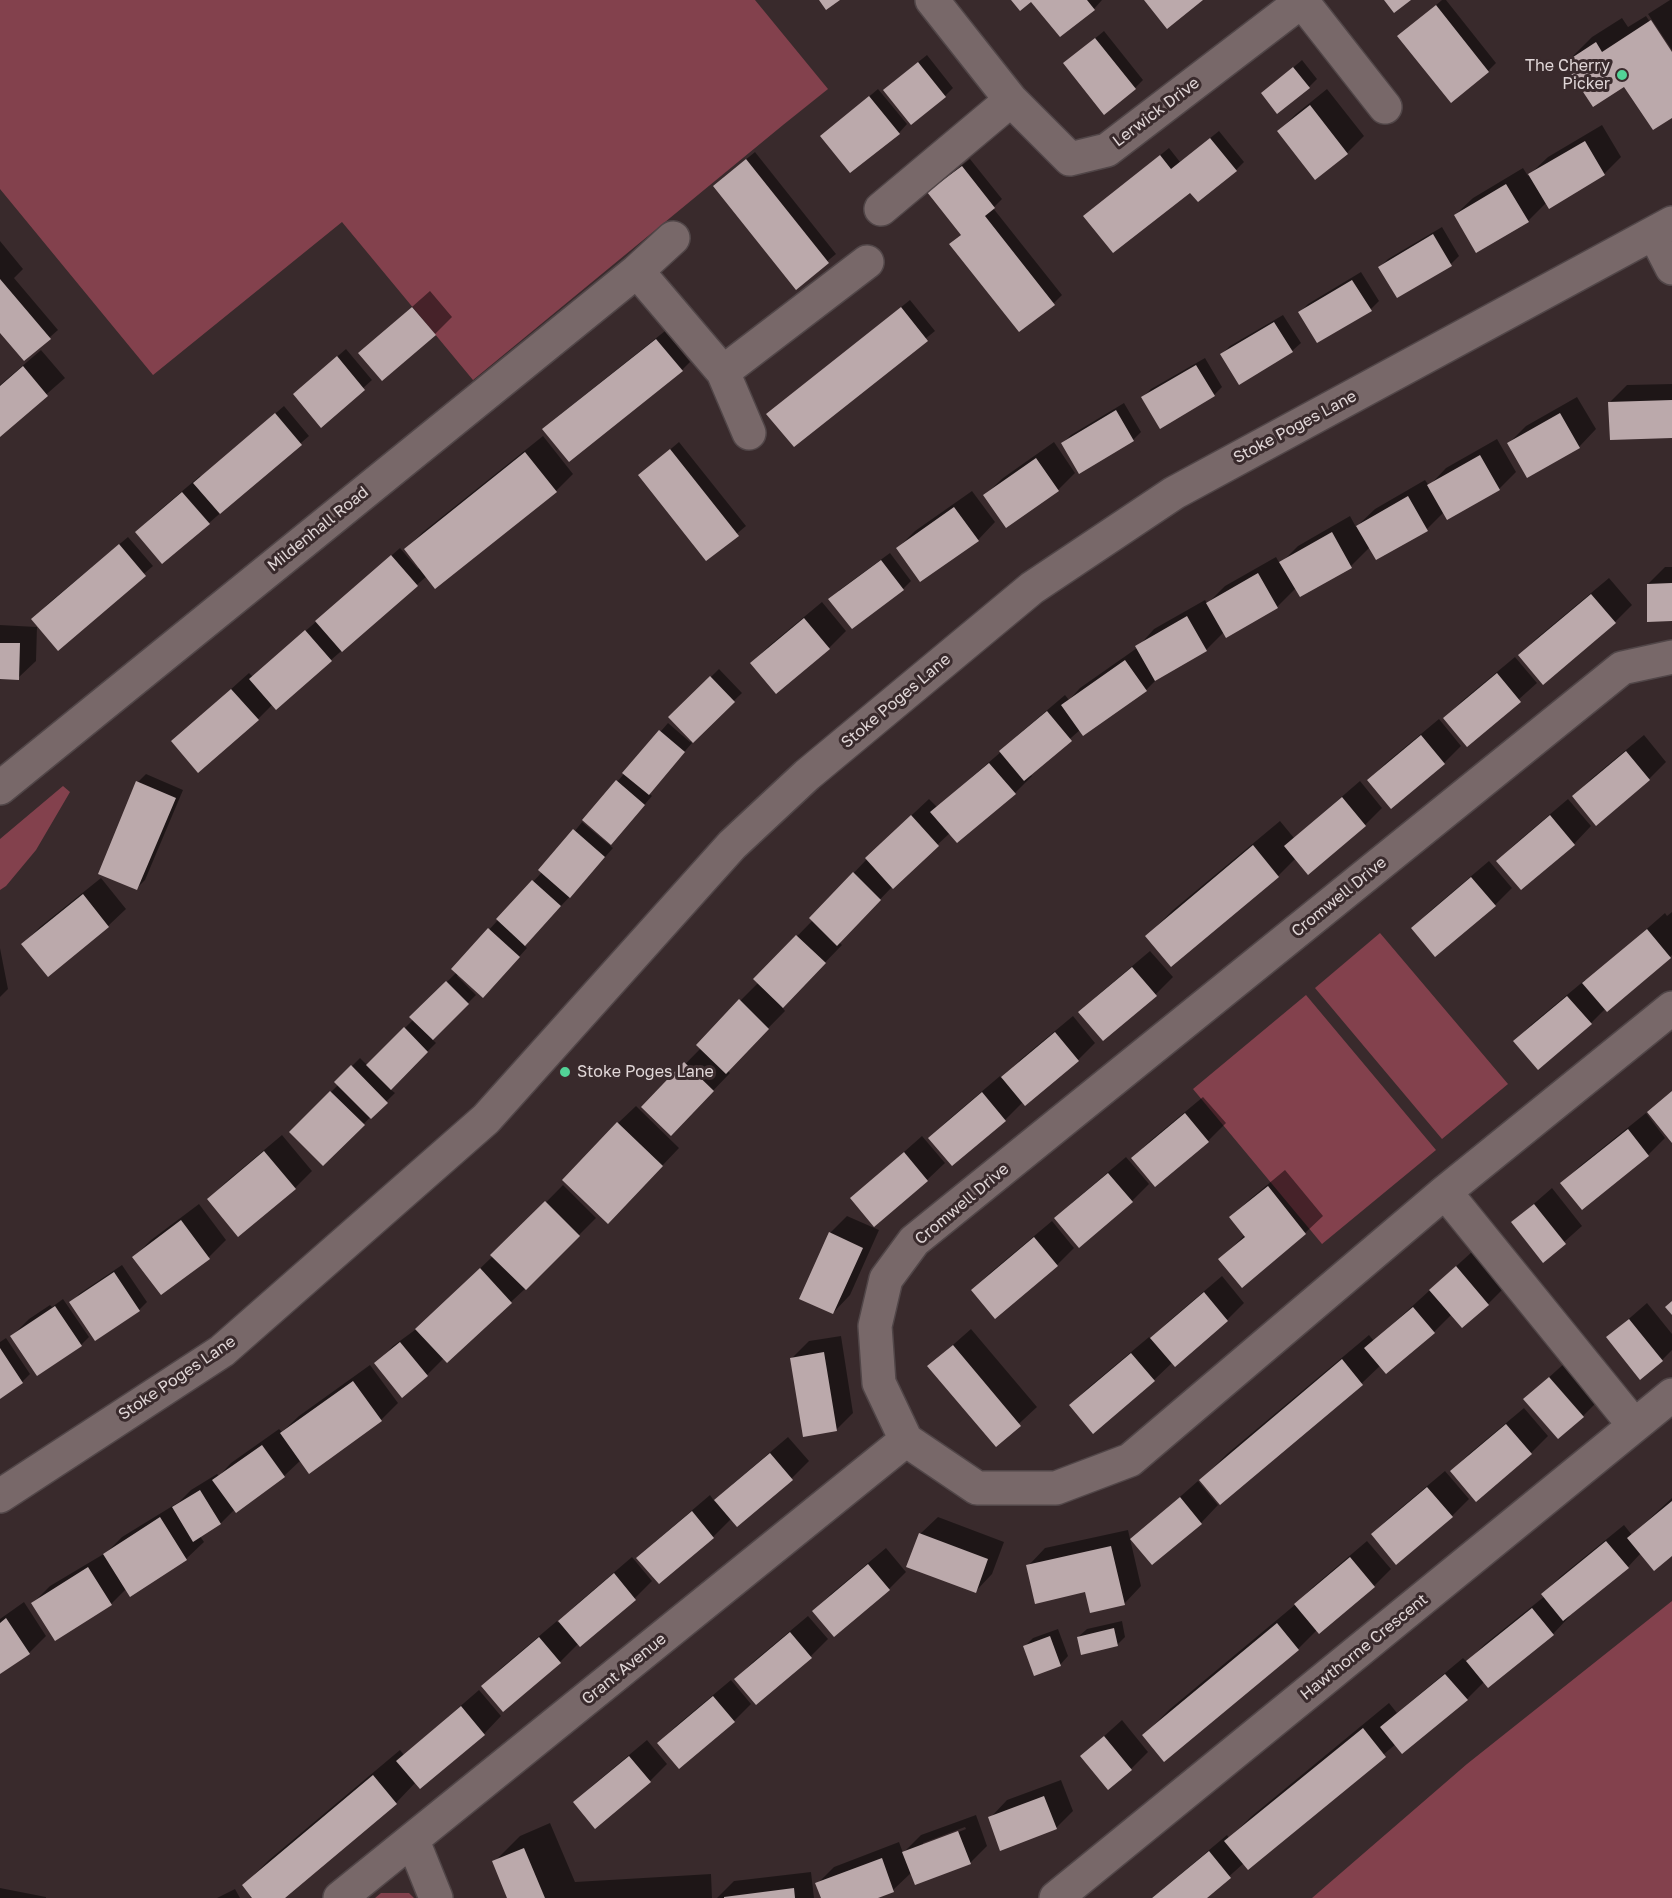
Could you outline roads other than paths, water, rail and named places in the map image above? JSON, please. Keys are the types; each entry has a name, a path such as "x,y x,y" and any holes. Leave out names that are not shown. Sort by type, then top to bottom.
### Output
{"street":[{"name":"Lerwick Drive","path":"932,0 1011,100 1070,159 1107,150 1302,0 1385,107"},
{"path":"881,209 1011,100"},
{"path":"1663,228 1672,268"},
{"name":"Stoke Poges Lane","path":"0,1496 222,1351 477,1127 732,845 807,775 1032,588 1174,493 1663,228"},
{"name":"Mildenhall Road","path":"0,788 637,271 673,238"},
{"path":"723,372 867,262"},
{"path":"637,271 723,372 749,433"},
{"name":"Cromwell Drive","path":"906,1440 879,1383 875,1326 885,1279 914,1241 1622,668 1672,657"},
{"path":"906,1440 977,1488 1056,1488 1130,1460 1445,1192 1672,1008"},
{"path":"1445,1192 1634,1425"},
{"name":"Hawthorne Crescent","path":"1056,1898 1672,1395"},
{"name":"Grant Avenue","path":"340,1898 906,1440"},
{"path":"413,1841 436,1898"}],"place":[{"name":"The Cherry Picker","path":"1622,75"},
{"name":"Stoke Poges Lane","path":"565,1072"}]}
